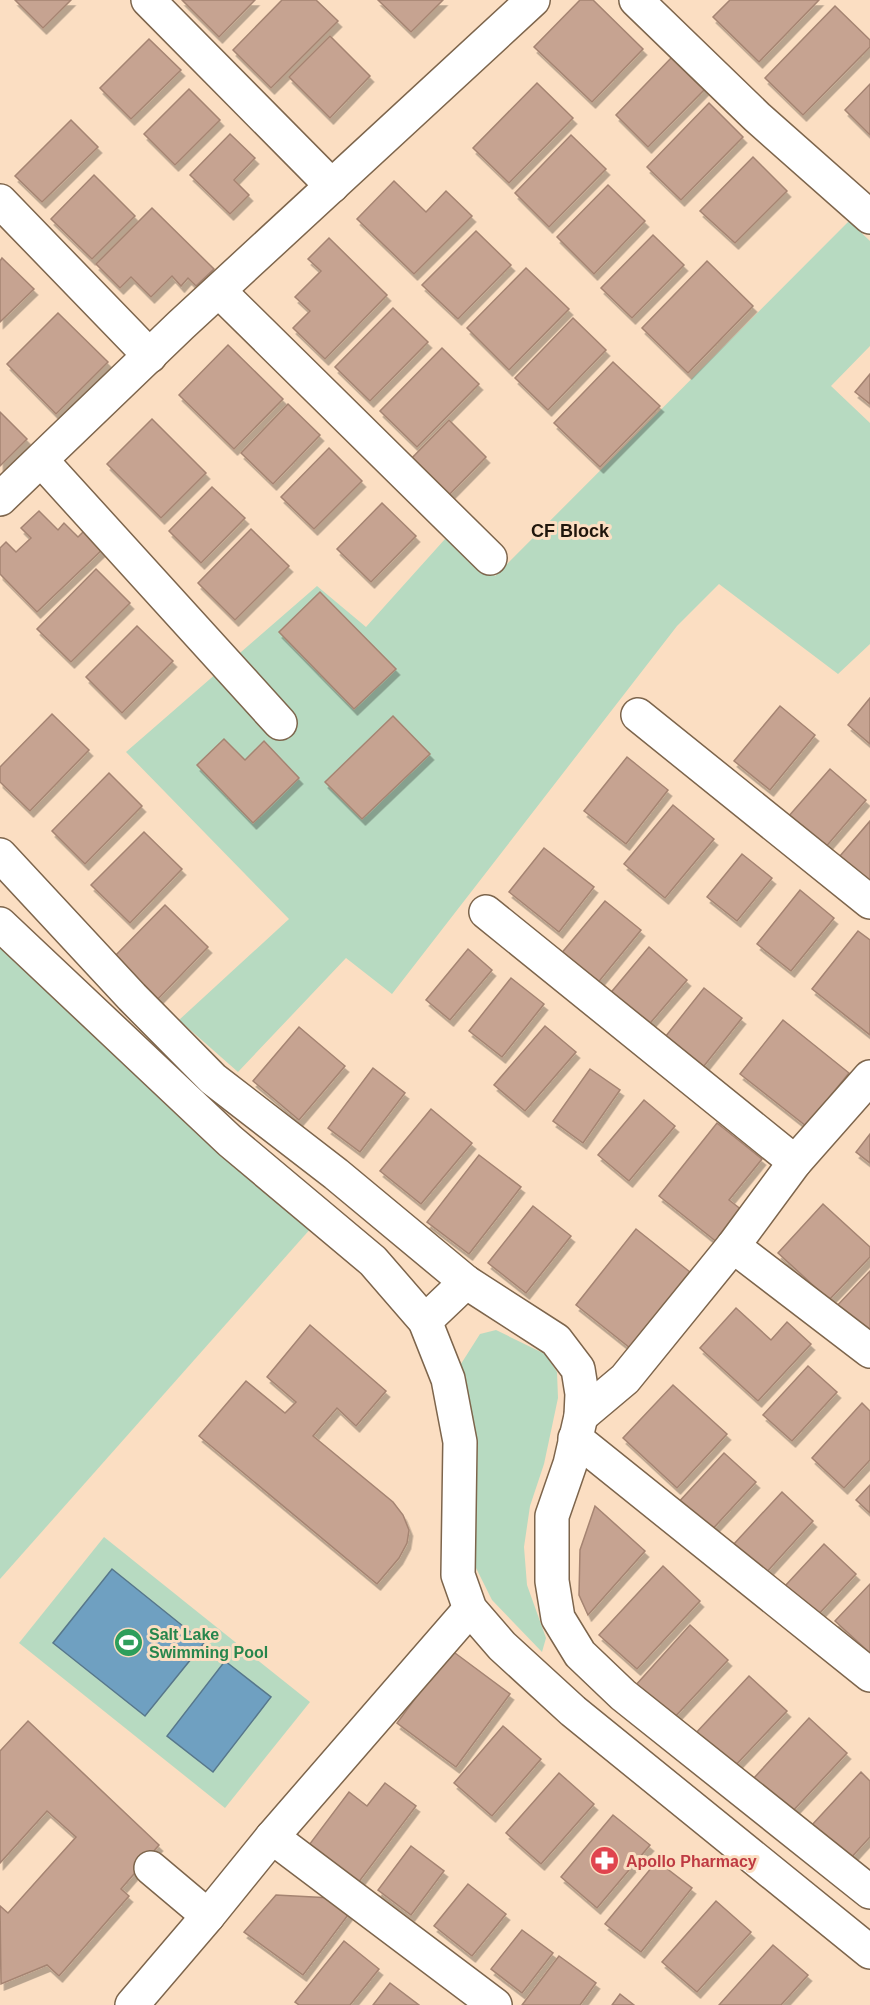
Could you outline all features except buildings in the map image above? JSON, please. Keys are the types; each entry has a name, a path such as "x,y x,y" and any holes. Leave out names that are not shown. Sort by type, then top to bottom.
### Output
{"street":[{"path":"148,0 332,186"},
{"path":"636,0 757,117 870,217"},
{"path":"0,499 526,2"},
{"path":"0,201 150,356"},
{"path":"219,291 490,558"},
{"path":"41,460 280,723"},
{"path":"638,715 870,902"},
{"path":"0,855 132,997 213,1079 336,1174 466,1282 556,1340 578,1369 582,1394 570,1464 552,1516 552,1581 558,1618 580,1654 623,1695 870,1892"},
{"path":"486,912 795,1162"},
{"path":"0,924 230,1141 372,1261 425,1321 448,1379 460,1442 458,1575 470,1609 502,1646 539,1681 870,1952"},
{"path":"578,1427 625,1379 733,1246 795,1162 870,1077"},
{"path":"733,1246 870,1352"},
{"path":"425,1321 466,1282"},
{"path":"578,1427 870,1675"},
{"path":"132,2005 272,1836 470,1609"},
{"path":"539,1681 580,1654"},
{"path":"272,1836 495,2005"},
{"path":"804,1898 833,1863"},
{"path":"151,1868 208,1916"}],"green space":[{"path":"849,221 870,241 870,346 831,386 870,423 870,644 838,674 719,584 677,626 392,994 346,958 238,1072 179,1020 289,919 126,752 317,586 366,627 454,529 495,576"},
{"path":"0,946 312,1227 0,1579"},
{"path":"496,1330 545,1354 557,1372 558,1398 544,1464 530,1506 524,1547 527,1585 546,1638 542,1652 492,1600 476,1568 475,1522 459,1367 480,1334"},
{"path":"104,1537 310,1702 225,1808 19,1643"}],"water":[{"name":"Salt Lake Swimming Pool","path":"112,1569 204,1643 145,1716 53,1643"},
{"path":"225,1661 271,1697 213,1772 167,1736"}],"place":[{"name":"Salt Lake Swimming Pool","path":"128,1643"},
{"name":"Apollo Pharmacy","path":"605,1861"}],"district":[{"name":"CF Block","path":"570,531"}]}
